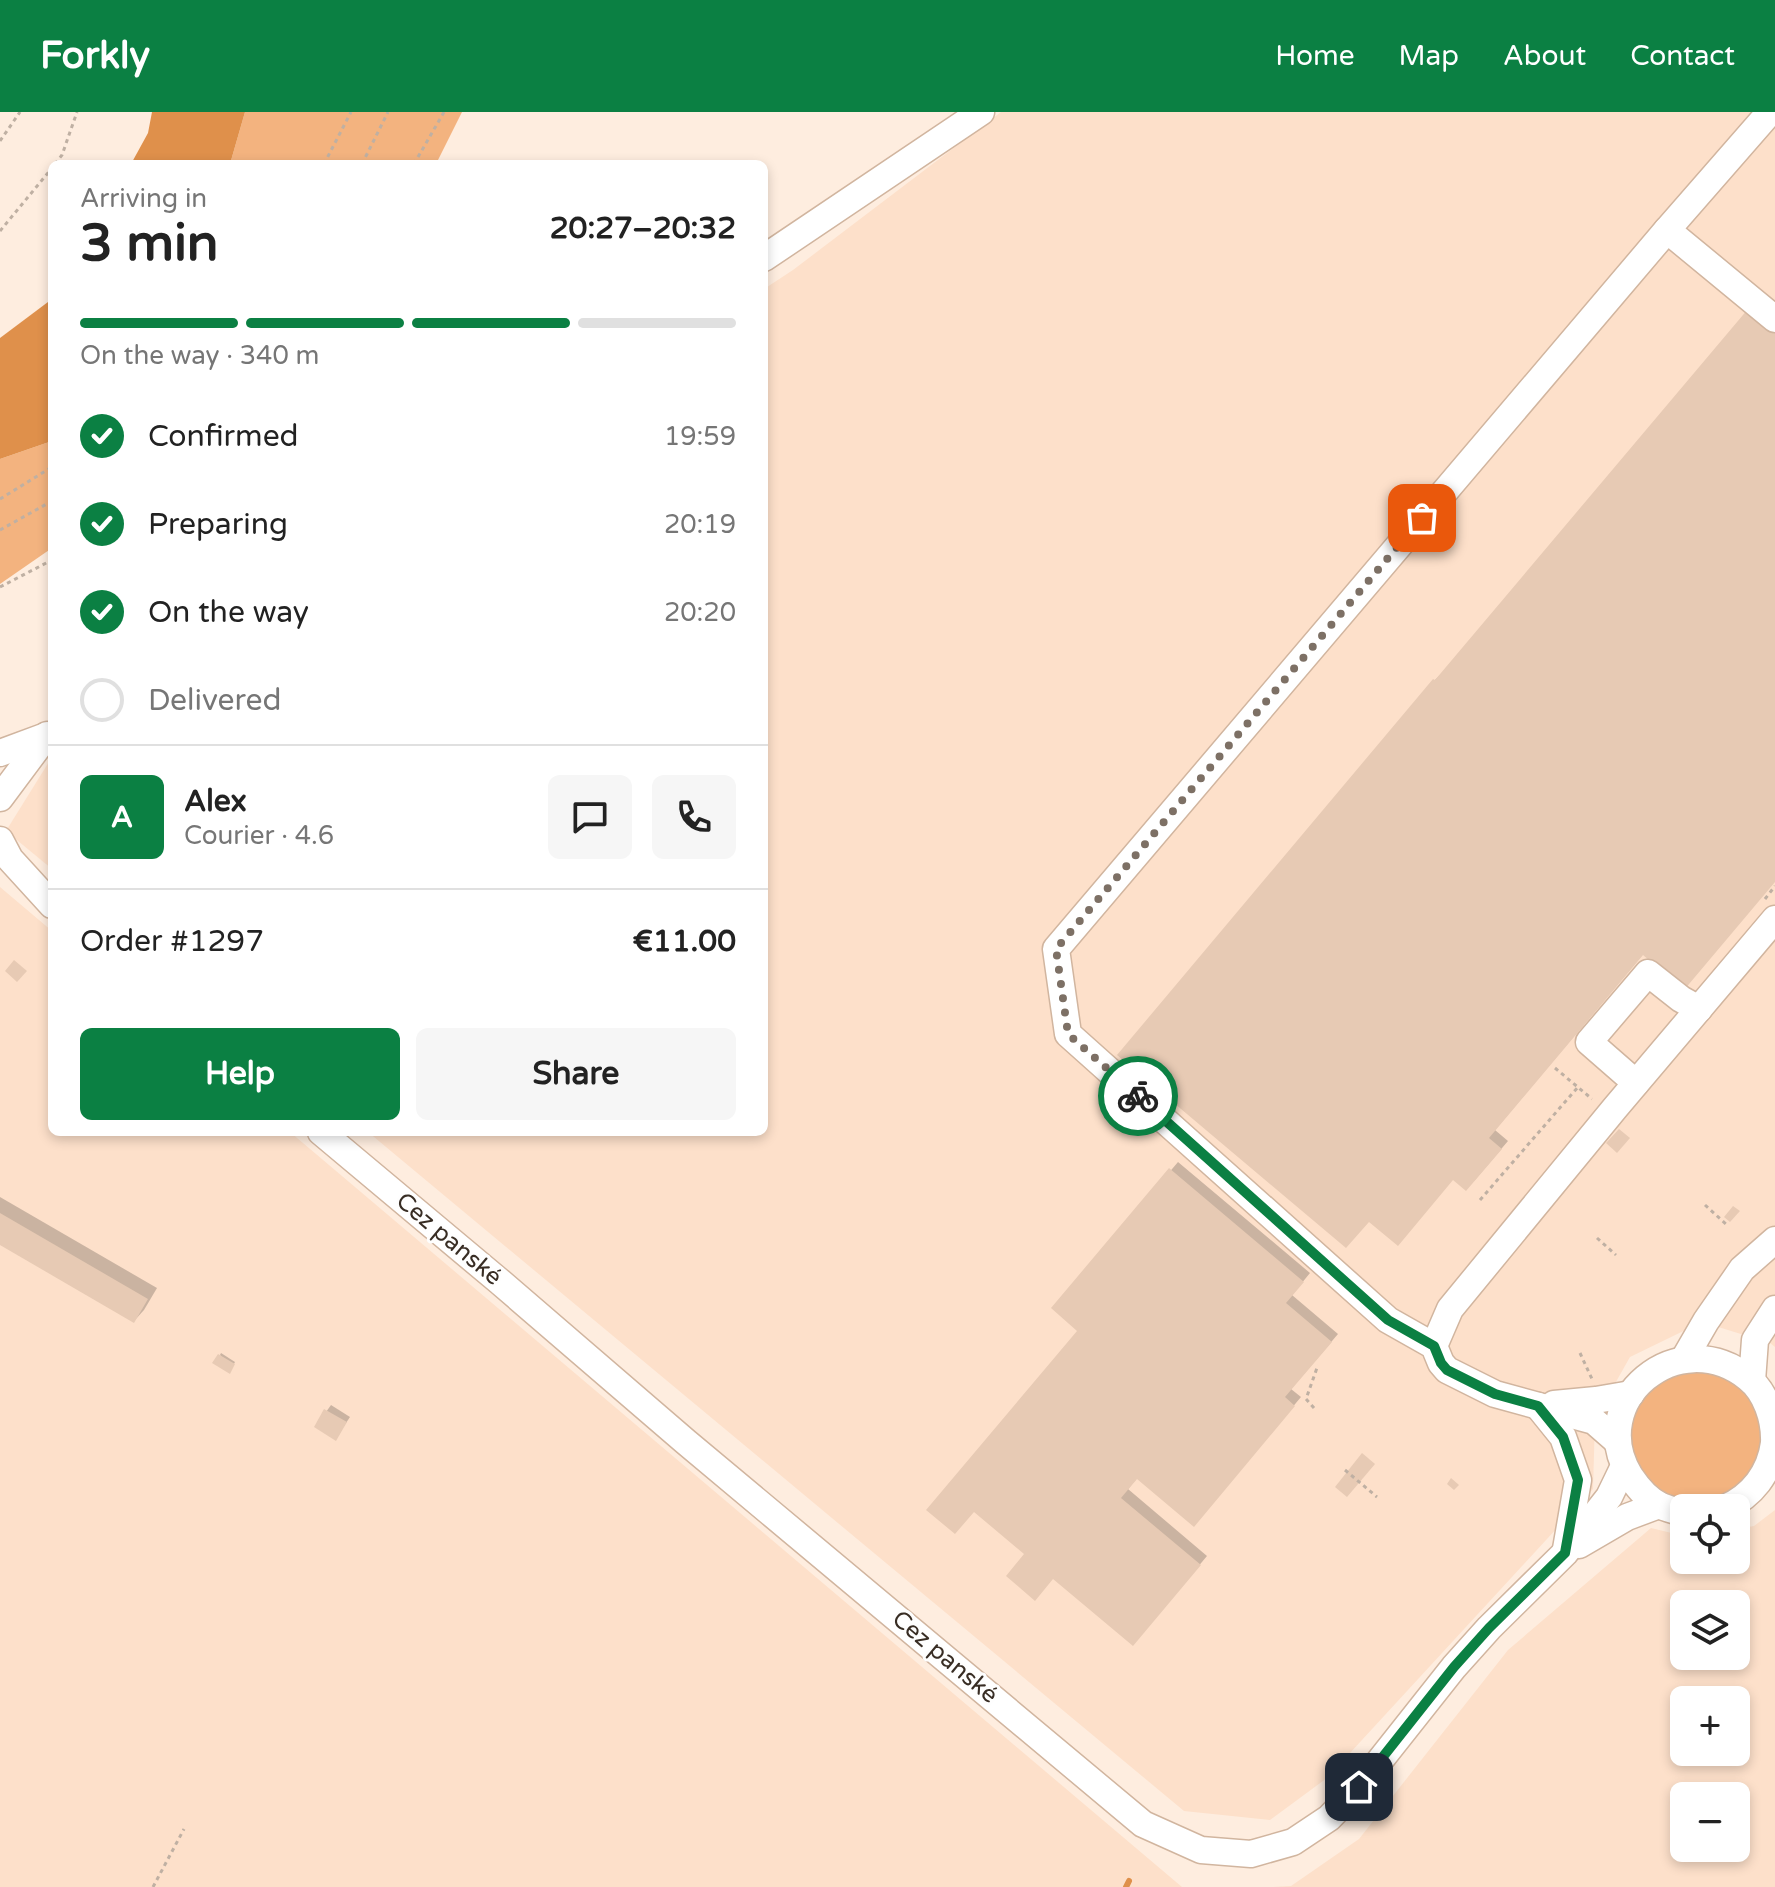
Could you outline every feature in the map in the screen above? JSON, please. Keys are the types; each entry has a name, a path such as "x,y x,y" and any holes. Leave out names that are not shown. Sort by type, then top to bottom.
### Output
{"street":[{"path":"768,255 981,112"},
{"path":"1621,1454 1594,1421 1495,1394 1447,1370 1434,1346 1388,1320 1068,1034 1056,949 1770,112"},
{"path":"1667,230 1775,319"},
{"path":"0,753 48,734"},
{"path":"0,798 48,735"},
{"path":"0,840 10,859 48,902"},
{"path":"0,874 48,904"},
{"path":"1434,1346 1450,1309 1775,919"},
{"path":"1636,1083 1589,1042 1648,973 1699,1009"},
{"name":"Cez panské","path":"326,1136 1143,1824 1201,1850 1251,1854 1293,1842 1329,1818 1359,1787 1454,1667 1565,1553 1609,1497 1621,1454 1621,1416 1631,1394"},
{"path":"1684,1359 1742,1269 1775,1240"},
{"path":"1752,1381 1755,1340 1775,1309"},
{"path":"1538,1406 1631,1394 1647,1376 1668,1363 1684,1359 1717,1361 1736,1368 1752,1381 1764,1397 1772,1416 1775,1436 1768,1481 1750,1494"},
{"path":"1538,1406 1563,1437 1578,1480 1565,1553"},
{"name":"Cez panské","path":"1621,1454 1637,1487 1670,1508"},
{"name":"Cez panské","path":"1565,1553 1627,1517 1670,1509"}],"path":[{"path":"0,141 20,112"},
{"path":"58,160 77,112"},
{"path":"326,160 351,112"},
{"path":"364,160 388,112"},
{"path":"416,160 444,112"},
{"path":"0,231 48,173"},
{"path":"0,499 48,469"},
{"path":"0,530 48,503"},
{"path":"0,587 48,562"},
{"path":"1555,1068 1595,1101"},
{"path":"1480,1200 1578,1087"},
{"path":"1705,1205 1727,1225"},
{"path":"1597,1238 1616,1255"},
{"path":"1580,1353 1597,1389"},
{"path":"1314,1408 1306,1399 1318,1365"},
{"path":"1345,1470 1377,1497"},
{"path":"153,1887 184,1829"}],"shaded area":[{"path":"152,112 245,112 231,160 133,160 148,133"},
{"path":"245,112 462,112 438,160 231,160"},
{"path":"1001,112 1775,112 1775,1347 1702,1322 1630,1357 1595,1419 1593,1489 1327,1778 1270,1820 1184,1811 373,1136 768,1136 768,286"},
{"path":"48,302 48,442 0,459 0,338"},
{"path":"48,442 48,551 0,584 0,459"},
{"path":"48,763 48,866 6,831"},
{"path":"0,887 48,928 48,1136 295,1136 1182,1887 0,1887"},
{"path":"1696,1370 1721,1375 1732,1381 1751,1400 1762,1436 1757,1461 1742,1482 1726,1494 1670,1494 1670,1496 1660,1491 1641,1472 1635,1461 1630,1436 1635,1411 1650,1390 1671,1375"},
{"path":"1775,1510 1775,1887 1273,1887 1291,1886 1359,1839 1508,1650 1651,1528 1670,1533 1670,1574 1750,1574 1750,1527"}],"building":[{"path":"1748,309 1775,331 1775,882 1684,990 1643,955 1489,1138 1502,1149 1466,1191 1453,1180 1398,1246 1369,1222 1346,1248 1117,1055"},
{"path":"14,960 27,971 17,982 5,971"},
{"path":"1619,1129 1630,1138 1617,1153 1606,1143"},
{"path":"1169,1168 1304,1282 1286,1303 1332,1342 1285,1397 1295,1406 1194,1527 1137,1479 1121,1498 1201,1565 1133,1646 1053,1579 1035,1601 1006,1576 1024,1554 974,1512 955,1534 926,1510 1077,1331 1051,1308"},
{"path":"1733,1206 1740,1211 1730,1222 1724,1217"},
{"path":"0,1213 148,1299 134,1323 0,1245"},
{"path":"218,1354 235,1364 230,1374 212,1363"},
{"path":"324,1409 347,1422 336,1441 314,1427"},
{"path":"1362,1453 1375,1464 1347,1497 1335,1487"},
{"path":"1451,1478 1459,1485 1454,1490 1447,1484"}],"waterway":[{"path":"1126,1887 1129,1881"}],"way so far":[{"path":"1138,1096 1068,1034 1056,949 1422,518"}],"route":[{"path":"1138,1096 1388,1320 1434,1346 1447,1370 1495,1394 1538,1406 1563,1437 1578,1480 1565,1553 1454,1667 1359,1787"}]}
